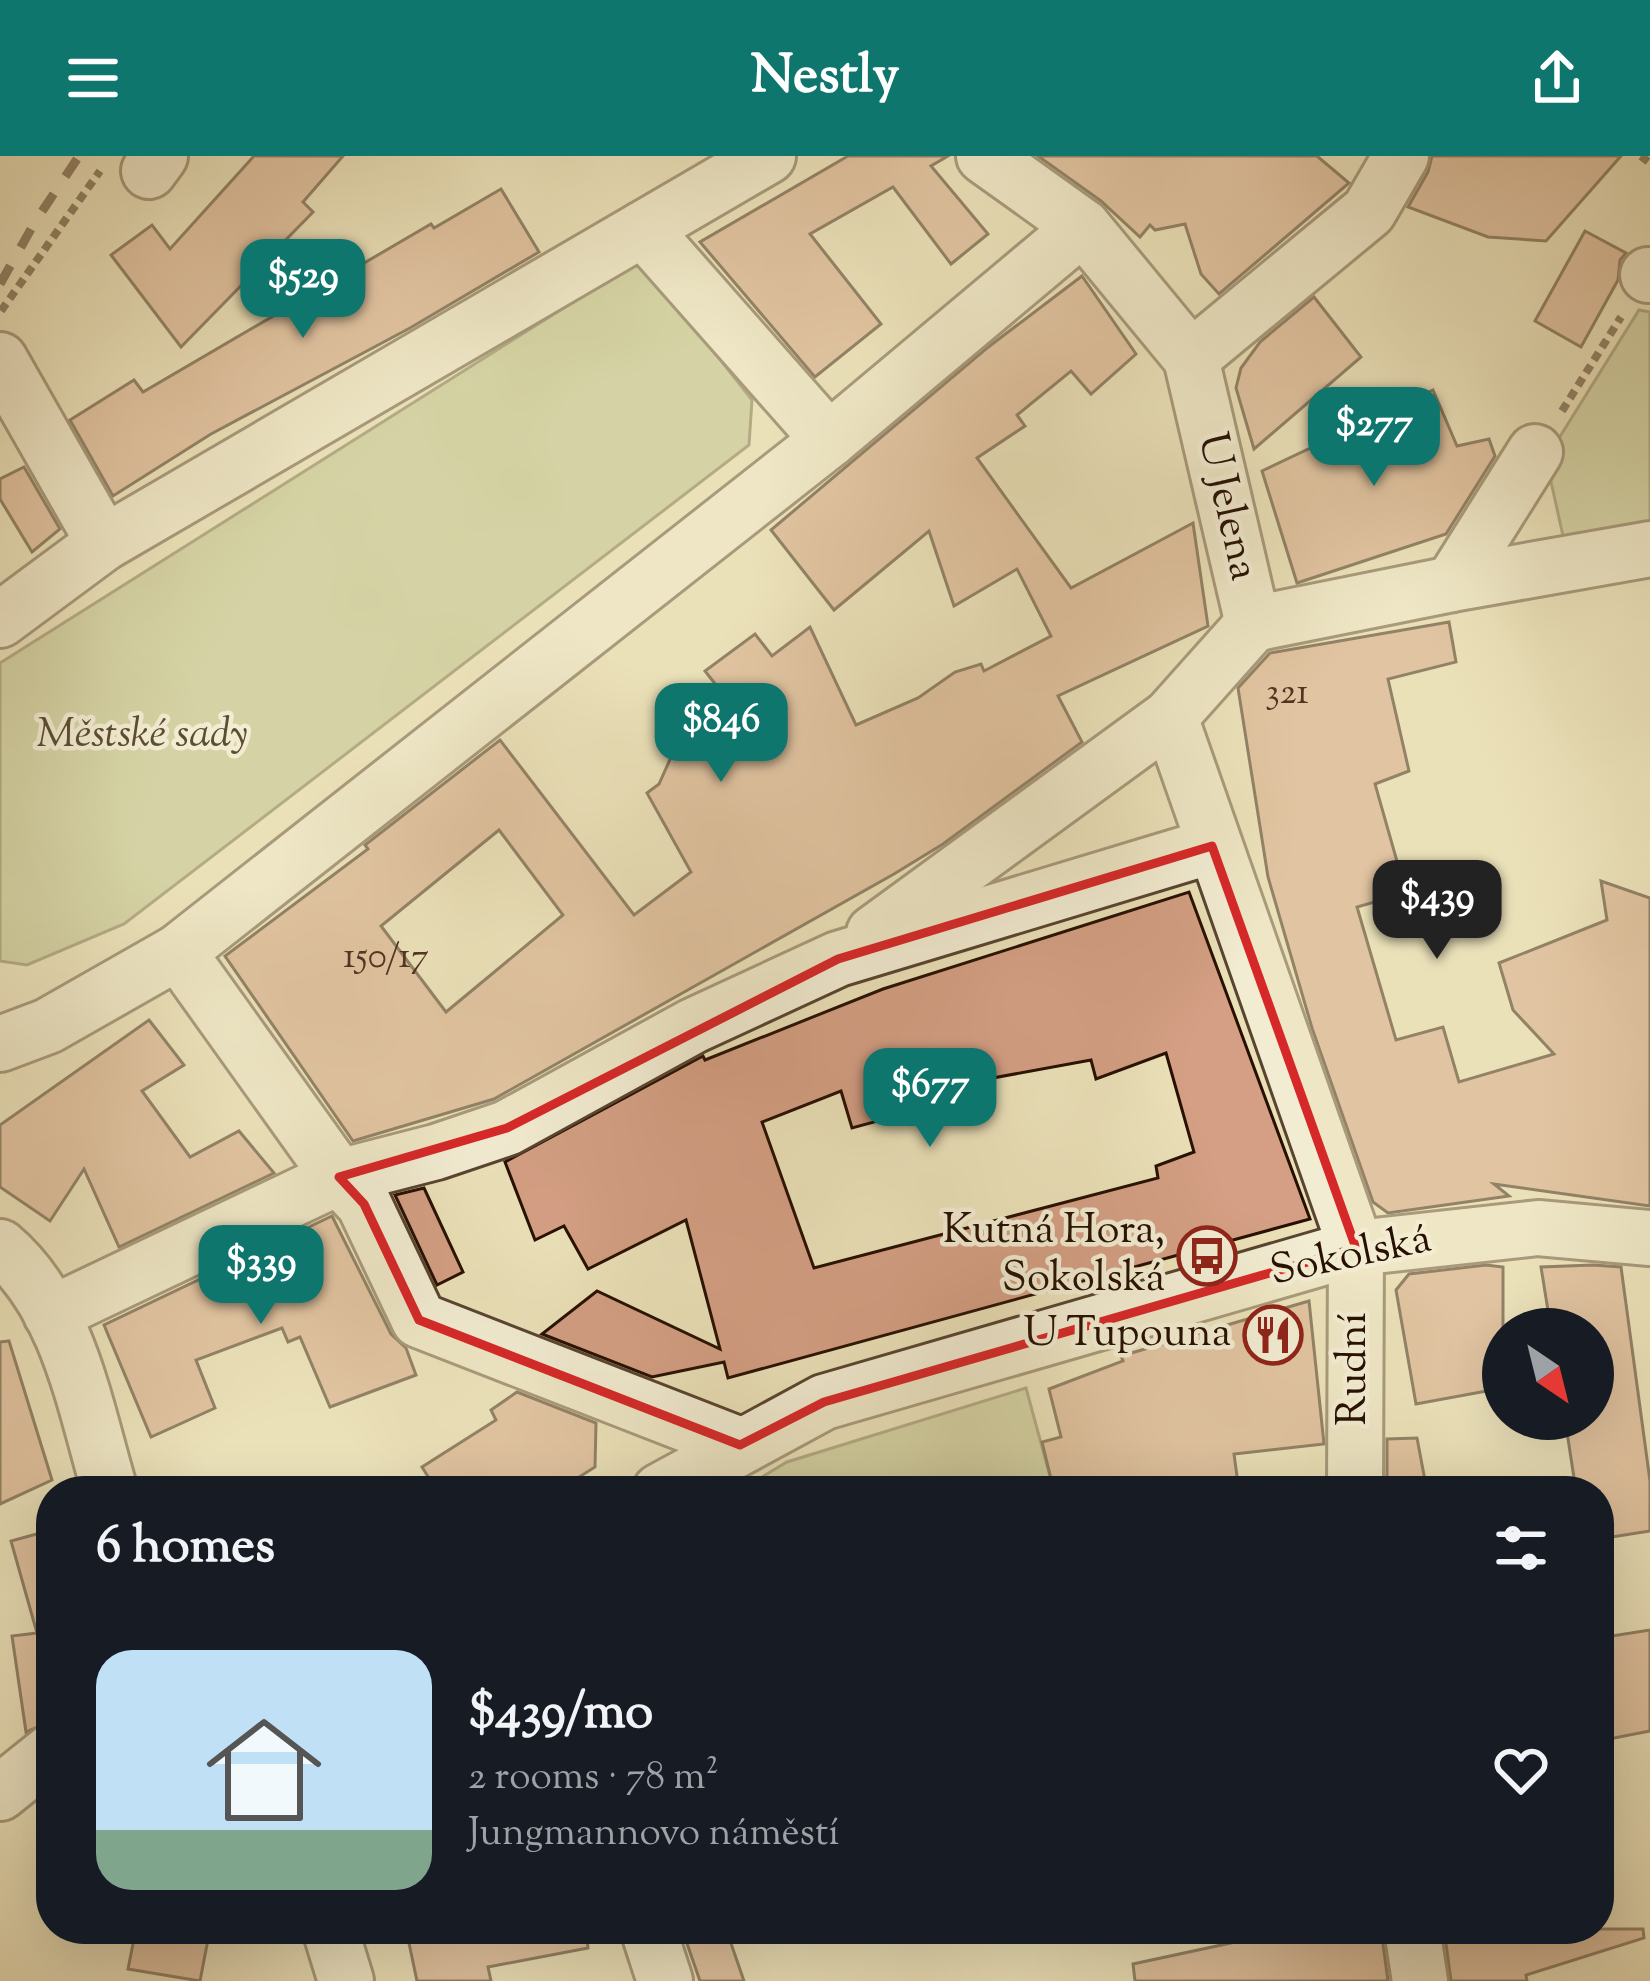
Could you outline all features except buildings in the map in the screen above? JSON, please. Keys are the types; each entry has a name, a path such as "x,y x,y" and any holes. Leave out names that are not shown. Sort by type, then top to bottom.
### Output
{"street":[{"path":"0,620 104,543 644,229 701,173 768,156"},
{"path":"0,1044 48,1026 178,952 829,440 1083,227 984,156"},
{"path":"1191,358 1369,211 1402,156"},
{"name":"U Jelena","path":"1083,227 1191,358 1252,624 1650,550"},
{"path":"644,229 829,440"},
{"path":"0,360 104,543"},
{"path":"1452,584 1535,452"},
{"path":"838,959 1170,717 1252,624"},
{"name":"Rudní","path":"1170,717 1355,1248 1355,1471"},
{"path":"51,1314 339,1177 507,1128 693,1027 838,959 1212,846"},
{"path":"178,952 339,1177 364,1204 419,1319 740,1445"},
{"name":"Sokolská","path":"686,1476 824,1402 1355,1248 1538,1228 1650,1238"},
{"path":"0,1246 30,1279 51,1314 70,1359 105,1476"},
{"path":"0,1793 36,1764"},
{"path":"335,1944 346,1981"},
{"path":"652,1944 665,1981"},
{"path":"1414,1944 1420,1981"}],"path":[{"path":"1641,156 1650,163"},
{"path":"0,312 72,205 139,164"},
{"path":"1535,452 1649,275"}],"highlighted area":[{"path":"1212,846 1356,1248 824,1402 740,1445 419,1320 364,1204 339,1177 507,1128 838,959"}],"green space":[{"name":"Městské sady","path":"645,264 752,400 749,445 124,924 27,965 0,961 0,663 627,268"},
{"path":"1639,310 1650,312 1650,523 1565,545 1546,459"},
{"path":"1026,1388 1050,1476 764,1476 787,1462"}],"railway":[{"path":"0,284 79,156"}],"place":[{"name":"Kutná Hora, Sokolská","path":"1207,1256"},
{"name":"U Tupouna","path":"1273,1335"}]}
